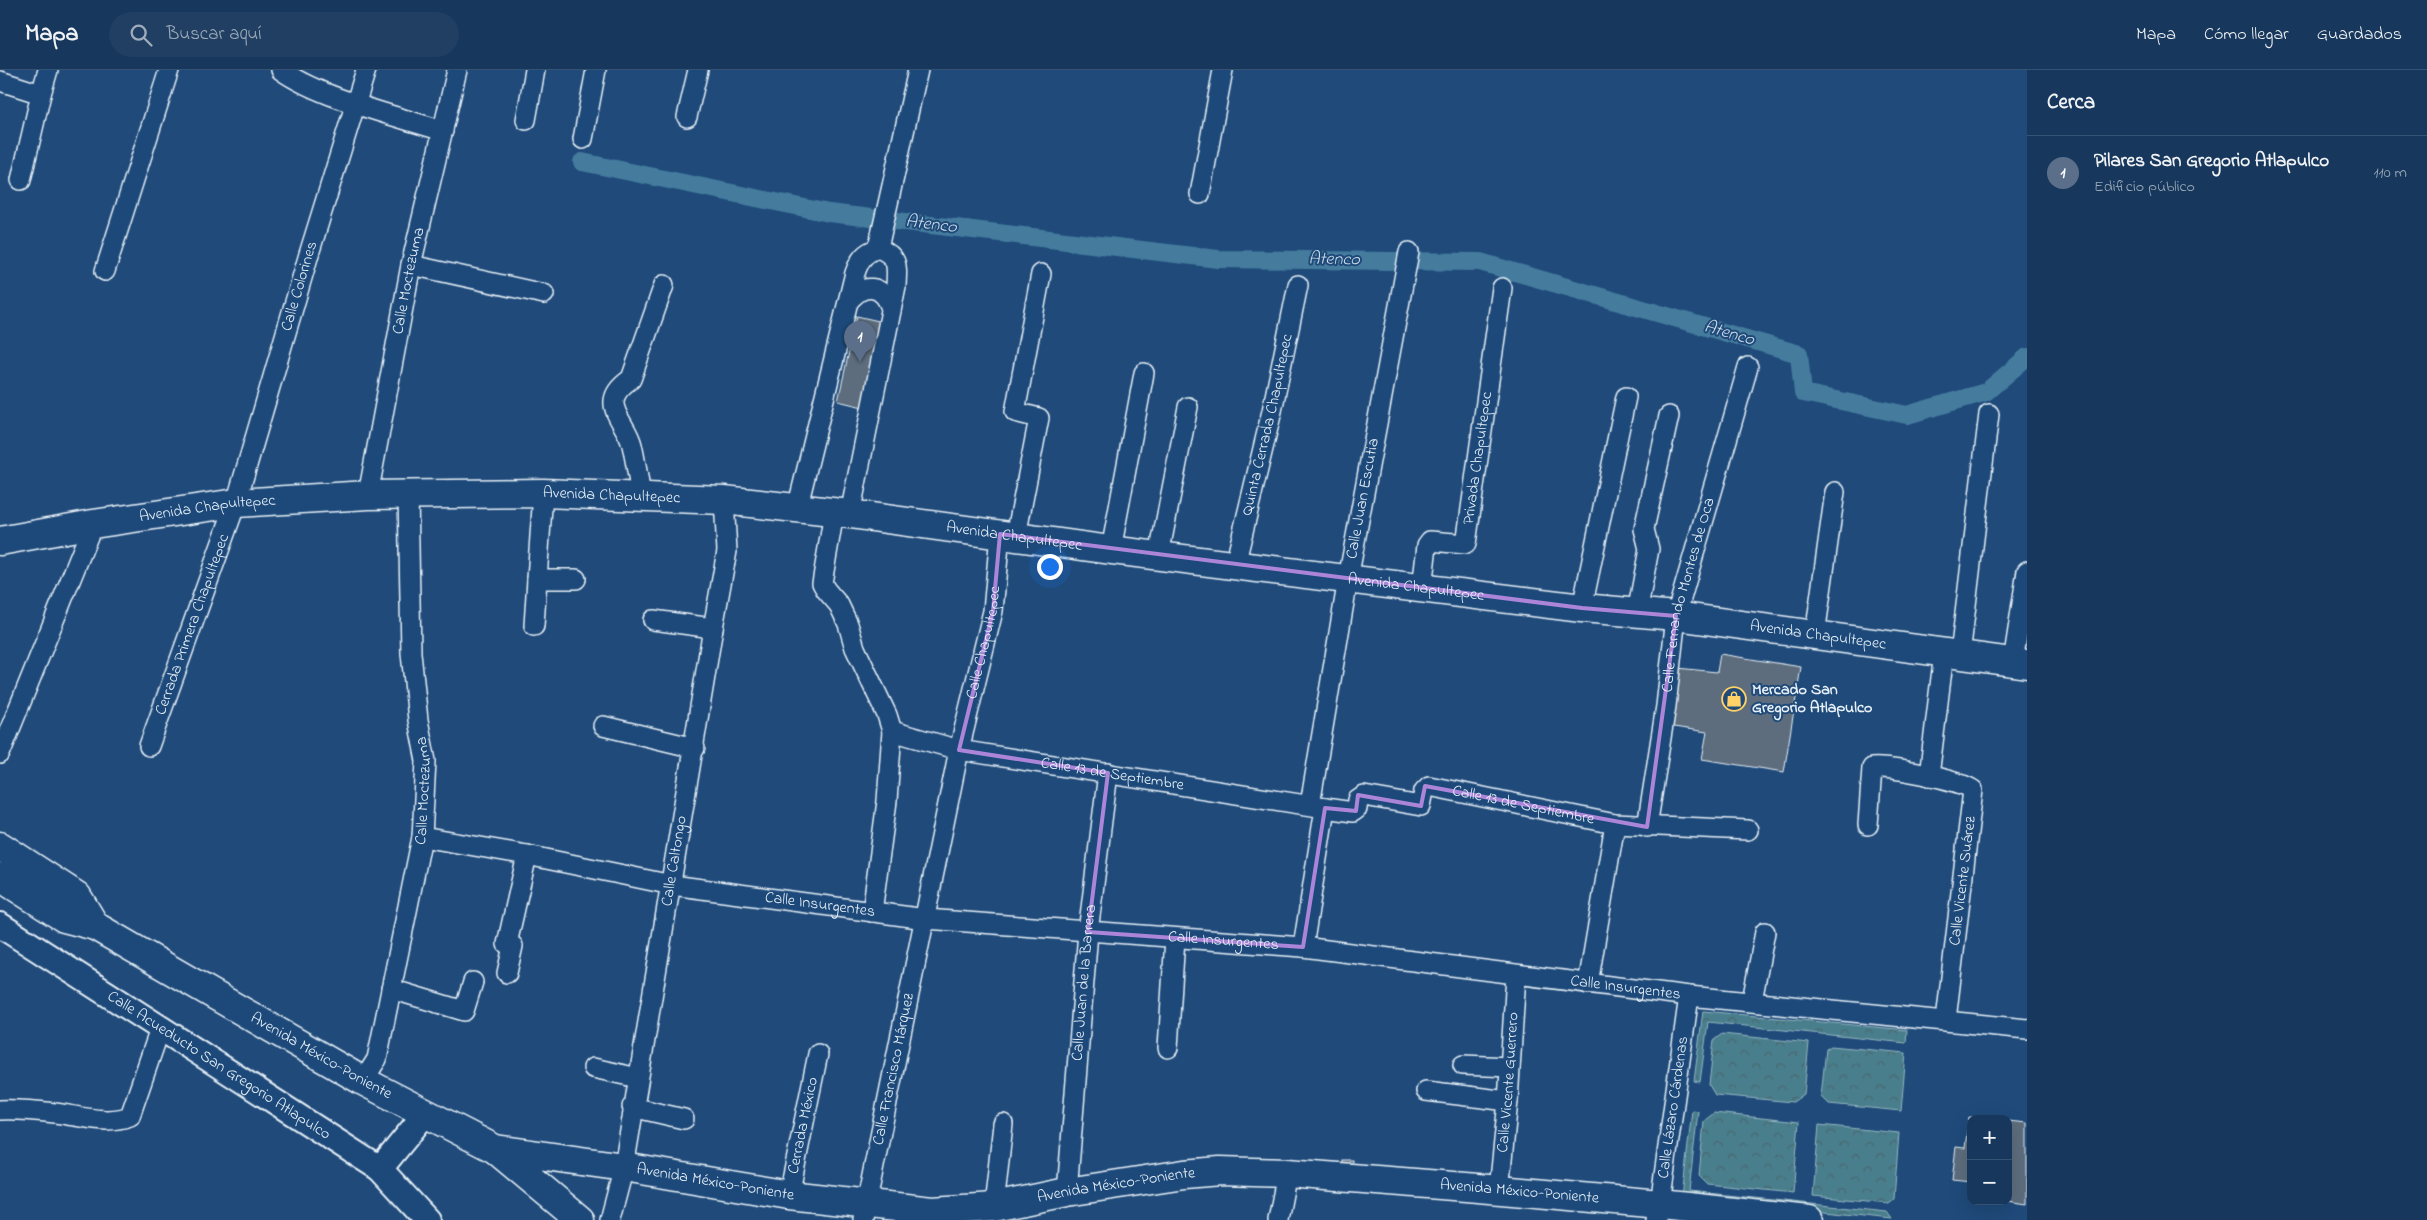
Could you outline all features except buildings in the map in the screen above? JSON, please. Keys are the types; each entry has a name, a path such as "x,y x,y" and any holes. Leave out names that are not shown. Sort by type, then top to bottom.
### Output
{"main road":[{"name":"Avenida Chapultepec","path":"0,541 93,524 236,503 408,493 641,495 724,500 842,513 1111,550 1422,589 1582,608 1676,616 2020,663"},
{"name":"Avenida México-Poniente","path":"0,846 77,896 95,926"},
{"name":"Avenida México-Poniente","path":"0,878 64,918 95,926 362,1081 495,1149 624,1167 789,1195 865,1213 994,1207 1067,1192 1184,1174 1220,1171 1287,1173 1498,1190 1658,1212 1809,1220"},
{"path":"495,1149 580,1220"}],"street":[{"path":"21,180 48,70"},
{"path":"104,271 169,70"},
{"path":"280,70 292,78 356,103 443,131"},
{"name":"Calle Colorines","path":"236,503 366,70"},
{"name":"Calle Moctezuma","path":"368,496 410,264 457,70"},
{"path":"526,120 535,70"},
{"path":"583,139 596,70"},
{"path":"687,117 698,70"},
{"path":"878,248 918,70"},
{"path":"1200,194 1223,70"},
{"path":"0,81 41,94"},
{"path":"797,509 860,259 867,251 878,248 890,253 895,261 896,286 842,513 822,583 839,606 848,624 855,648 884,706 892,731 887,802 872,912"},
{"name":"Calle Juan Escutia","path":"1317,807 1348,579 1409,252"},
{"path":"410,264 544,294"},
{"path":"1008,535 1039,418 1015,412 1041,274"},
{"path":"641,495 631,443 616,417 615,399 619,387 631,379 664,285"},
{"name":"Quinta Cerrada Chapultepec","path":"1235,565 1272,411 1298,285"},
{"path":"848,302 856,291 869,288 880,291 887,297 891,308"},
{"name":"Privada Chapultepec","path":"1422,589 1427,545 1430,541 1463,545 1467,540 1502,288"},
{"name":"Calle Fernando Montes de Oca","path":"1647,827 1666,706 1676,616 1748,367"},
{"path":"1111,550 1144,374"},
{"path":"1582,608 1626,397"},
{"path":"1159,555 1188,407"},
{"path":"1868,825 1872,768 1929,776 1952,654 1988,414"},
{"path":"1637,613 1649,549 1644,529 1669,416"},
{"path":"1815,634 1835,492"},
{"name":"Calle Moctezuma","path":"362,1081 377,1060 422,837 426,761 418,720 411,653 408,493"},
{"path":"534,626 543,493"},
{"name":"Calle Caltongo","path":"610,1220 624,1167 632,1107 672,885 727,551 724,500"},
{"name":"Cerrada Primera Chapultepec","path":"149,746 236,503"},
{"path":"0,754 93,524"},
{"name":"Calle Chapultepec","path":"959,750 993,611 1008,535"},
{"path":"2020,663 2027,571"},
{"path":"537,579 576,579"},
{"path":"653,620 713,628"},
{"path":"602,726 694,748"},
{"name":"Calle 13 de Septiembre","path":"892,731 959,750 1353,812 1358,809 1358,800 1364,796 1421,806 1424,791 1429,786 1615,824 1647,827 1748,830"},
{"path":"926,919 959,750"},
{"name":"Calle Juan de la Barrera","path":"1067,1192 1088,932 1108,773"},
{"name":"Calle Vicente Suárez","path":"1929,776 1967,785 1974,790 1946,1020"},
{"path":"1303,947 1317,807"},
{"path":"1588,984 1615,824"},
{"name":"Calle Insurgentes","path":"422,837 527,855 672,885 926,919 1303,947 1690,996 1752,1000 2027,1029"},
{"path":"507,973 513,946 507,944 527,855"},
{"name":"Calle Francisco Márquez","path":"865,1213 926,919"},
{"name":"Calle Acueducto San Gregorio Atlapulco","path":"0,926 380,1170 427,1220"},
{"path":"1752,1000 1765,932"},
{"path":"1168,1048 1175,938"},
{"name":"Calle Vicente Guerrero","path":"1498,1190 1508,1101 1516,975"},
{"path":"391,989 464,1011 473,982"},
{"name":"Calle Lázaro Cárdenas","path":"1658,1212 1690,996"},
{"path":"0,1110 18,1109 102,1120 120,1120 130,1116 160,1029"},
{"name":"Cerrada México","path":"789,1195 818,1054"},
{"path":"1463,1065 1510,1067"},
{"path":"593,1068 638,1078"},
{"path":"1426,1091 1508,1101"},
{"path":"632,1107 684,1119"},
{"path":"380,1170 425,1114"},
{"path":"994,1207 1004,1124"},
{"path":"1278,1220 1287,1173"}],"highlighted area":[{"path":"1000,534 1582,608 1676,616 1647,827 1425,786 1421,806 1358,795 1356,811 1325,808 1303,947 1088,932 1108,773 959,750 993,611"}],"green space":[{"path":"1703,1011 1907,1030 1906,1043 1708,1022 1700,1082 1694,1081"},
{"path":"1722,1034 1809,1043 1804,1094 1793,1102 1715,1095 1709,1085 1714,1040"},
{"path":"1831,1046 1906,1053 1901,1111 1829,1104 1821,1096 1826,1049"},
{"path":"1692,1110 1698,1111 1689,1191 1887,1212 1892,1219 1682,1197"},
{"path":"1714,1113 1799,1122 1793,1193 1707,1184 1699,1176 1704,1121"},
{"path":"1819,1125 1899,1133 1894,1199 1889,1203 1813,1196"}],"waterway":[{"name":"Atenco","path":"582,162 829,213 1218,259 1480,262 1799,354 1803,393 1907,415 1986,392 2027,357"}],"place":[{"name":"Pilares San Gregorio Atlapulco","path":"860,362"},
{"name":"Mercado San Gregorio Atlapulco","path":"1734,699"}]}
